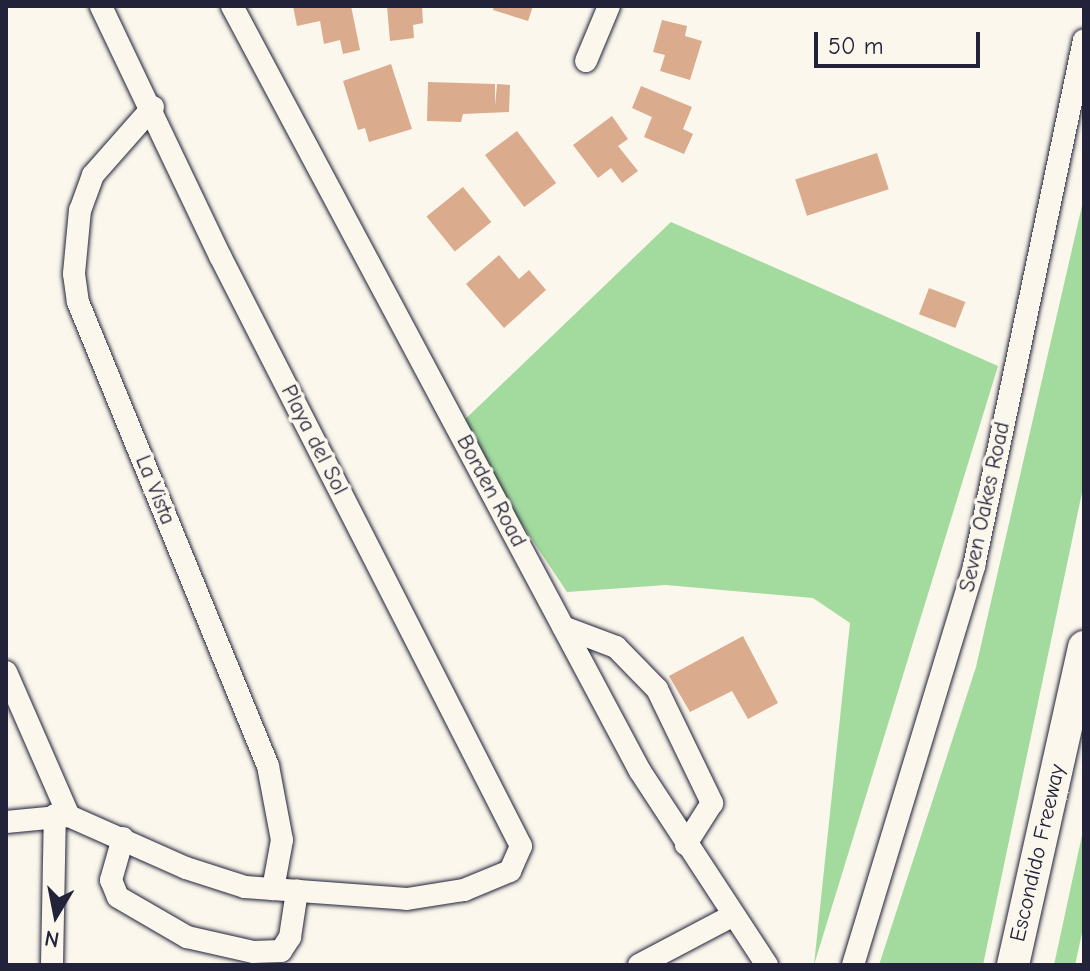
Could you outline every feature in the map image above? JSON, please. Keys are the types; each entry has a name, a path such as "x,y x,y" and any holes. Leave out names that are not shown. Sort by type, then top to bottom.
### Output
{"highway":[{"name":"Escondido Freeway","path":"1013,965 1084,647"}],"street":[{"name":"Playa del Sol","path":"101,6 153,107 220,256 521,846 510,871 464,890 407,899 297,891"},
{"name":"Borden Road","path":"232,6 640,771 732,916 767,965"},
{"path":"586,61 609,6"},
{"name":"Seven Oakes Road","path":"853,965 974,566 1084,40"},
{"name":"La Vista","path":"153,107 93,175 80,210 74,274 78,302 268,766 282,840 273,889"},
{"path":"563,627 616,647 657,689 712,803 686,844"},
{"path":"6,672 62,816 52,965"},
{"path":"6,822 62,816 123,838 186,868 245,887 297,891 290,937 281,951 253,952 187,937 118,897 111,880 123,838"},
{"path":"639,965 732,916"}],"green space":[{"path":"1084,197 1084,483 983,965 879,965 976,667"},
{"path":"671,222 998,366 814,965 850,623 813,598 666,585 567,592 457,427"},
{"path":"1084,826 1084,924 1075,965 1054,965"}],"building":[{"path":"293,6 351,6 360,50 343,54 340,40 324,44 320,21 297,26"},
{"path":"387,6 422,6 423,23 413,25 414,38 390,41"},
{"path":"494,6 533,6 528,21 493,10"},
{"path":"662,20 687,26 685,36 702,41 690,80 660,71 665,55 653,52"},
{"path":"391,64 412,129 369,142 365,128 358,130 343,81"},
{"path":"428,82 495,84 495,106 497,84 510,85 509,112 463,114 461,122 427,121"},
{"path":"641,86 692,107 683,129 693,134 684,154 644,137 652,117 632,108"},
{"path":"612,116 628,139 618,146 638,171 622,183 611,168 598,178 573,145"},
{"path":"517,131 556,183 524,207 485,155"},
{"path":"877,153 889,189 807,216 795,180"},
{"path":"463,187 491,222 455,252 426,217"},
{"path":"499,255 519,279 529,270 546,290 504,328 466,284"},
{"path":"929,288 965,302 955,328 919,314"},
{"path":"743,636 778,703 748,719 732,691 690,712 669,676"}]}
